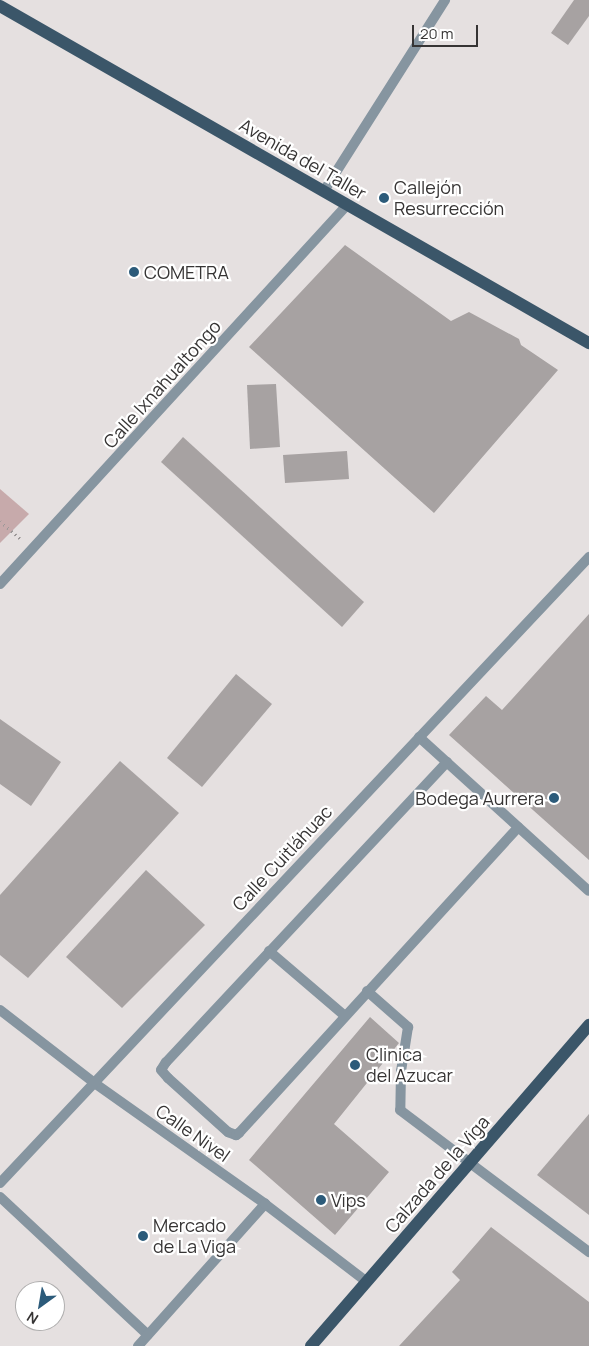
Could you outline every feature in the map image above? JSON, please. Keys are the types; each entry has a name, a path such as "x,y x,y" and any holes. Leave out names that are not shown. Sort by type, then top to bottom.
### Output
{"main road":[{"name":"Avenida del Taller","path":"0,6 589,343"},
{"name":"Calzada de la Viga","path":"312,1346 589,1025"}],"street":[{"path":"324,191 444,0"},
{"name":"Calle Ixnahualtongo","path":"0,584 347,204"},
{"name":"Calle Cuitláhuac","path":"0,1183 589,557"},
{"path":"419,737 589,891"},
{"path":"447,762 162,1066 164,1074 228,1132 236,1135 240,1133 344,1016 518,827"},
{"path":"269,951 344,1016"},
{"path":"367,991 408,1027 401,1071 400,1110 589,1252"},
{"name":"Calle Nivel","path":"0,1010 93,1082 265,1204 367,1282"},
{"path":"0,1197 148,1335"},
{"path":"138,1346 265,1204"}],"path":[{"path":"0,521 33,550"}],"shaded area":[{"path":"0,489 29,514 0,543"}],"building":[{"path":"574,0 589,0 589,16 568,45 551,33"},
{"path":"345,245 451,321 469,312 519,339 521,345 558,370 434,513 249,347"},
{"path":"276,384 280,447 250,449 247,385"},
{"path":"183,437 364,602 342,627 161,462"},
{"path":"347,451 349,479 285,483 283,455"},
{"name":"Bodega Aurrera","path":"589,614 589,860 449,735 486,696 502,710"},
{"path":"236,674 272,704 202,787 167,758"},
{"path":"0,719 61,762 31,806 0,784"},
{"path":"120,761 179,813 28,978 0,955 0,895"},
{"path":"146,870 205,925 122,1008 66,957"},
{"path":"370,1017 399,1043 334,1124 389,1172 335,1235 249,1160"},
{"path":"589,1114 589,1215 537,1175"},
{"path":"491,1227 589,1302 589,1346 399,1346 460,1280 452,1272"}],"place":[{"name":"Callejón Resurrección","path":"384,198"},
{"name":"COMETRA","path":"134,272"},
{"name":"Bodega Aurrera","path":"554,798"},
{"name":"Clinica del Azucar","path":"355,1065"},
{"name":"Vips","path":"321,1200"},
{"name":"Mercado de La Viga","path":"143,1236"}]}
